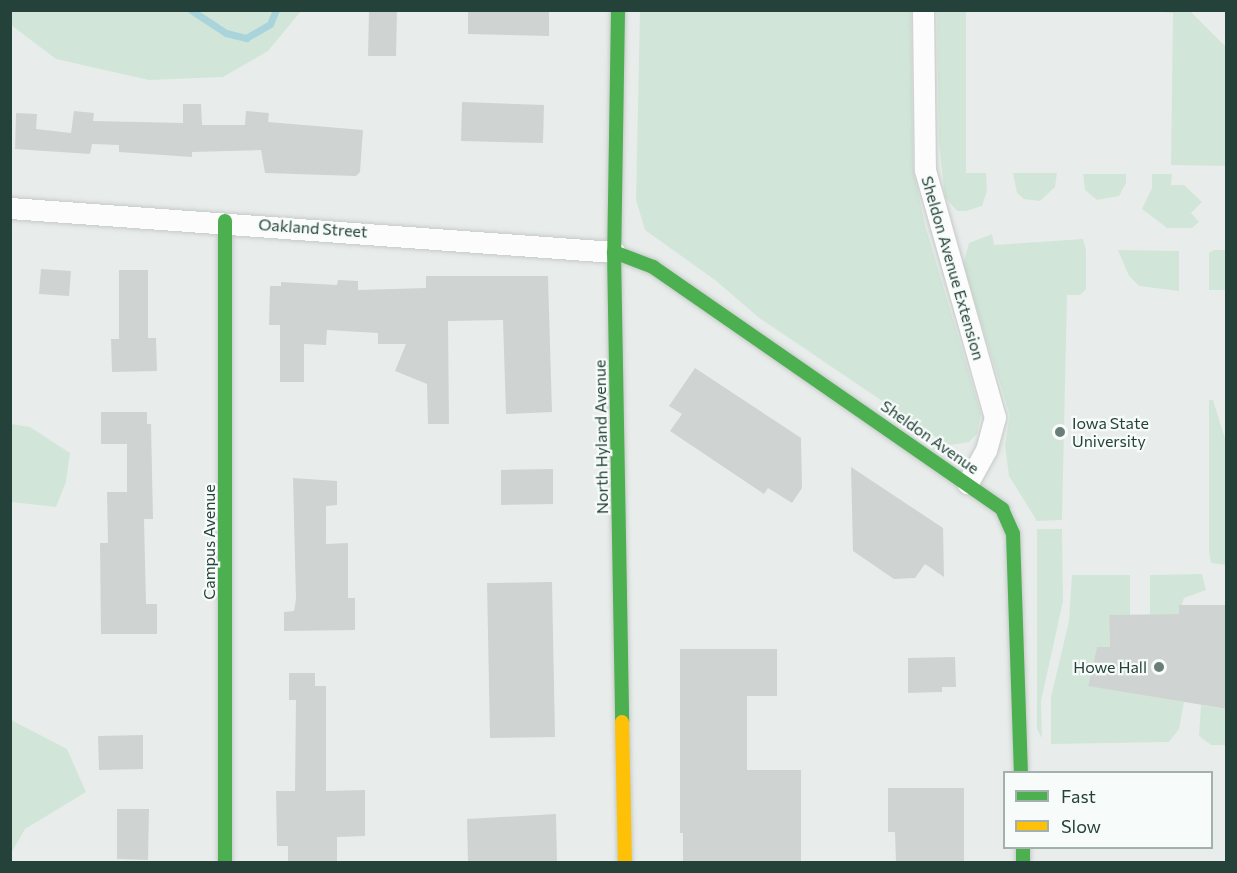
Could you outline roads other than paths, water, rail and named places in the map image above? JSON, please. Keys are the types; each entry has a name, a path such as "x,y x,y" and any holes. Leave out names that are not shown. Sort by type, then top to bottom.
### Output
{"street":[{"name":"North Hyland Avenue","path":"618,10 614,252 625,862"},
{"name":"Sheldon Avenue Extension","path":"923,10 925,170 995,417 986,450 968,483"},
{"name":"Oakland Street","path":"10,208 225,221 614,252"},
{"name":"Campus Avenue","path":"225,221 225,862"},
{"name":"Sheldon Avenue","path":"614,252 653,267 1002,508 1013,534 1021,771"}],"waterway":[{"path":"191,10 226,33 246,38 270,24 276,10"}],"place":[{"name":"Iowa State University","path":"1060,432"},
{"name":"Howe Hall","path":"1159,667"}]}
